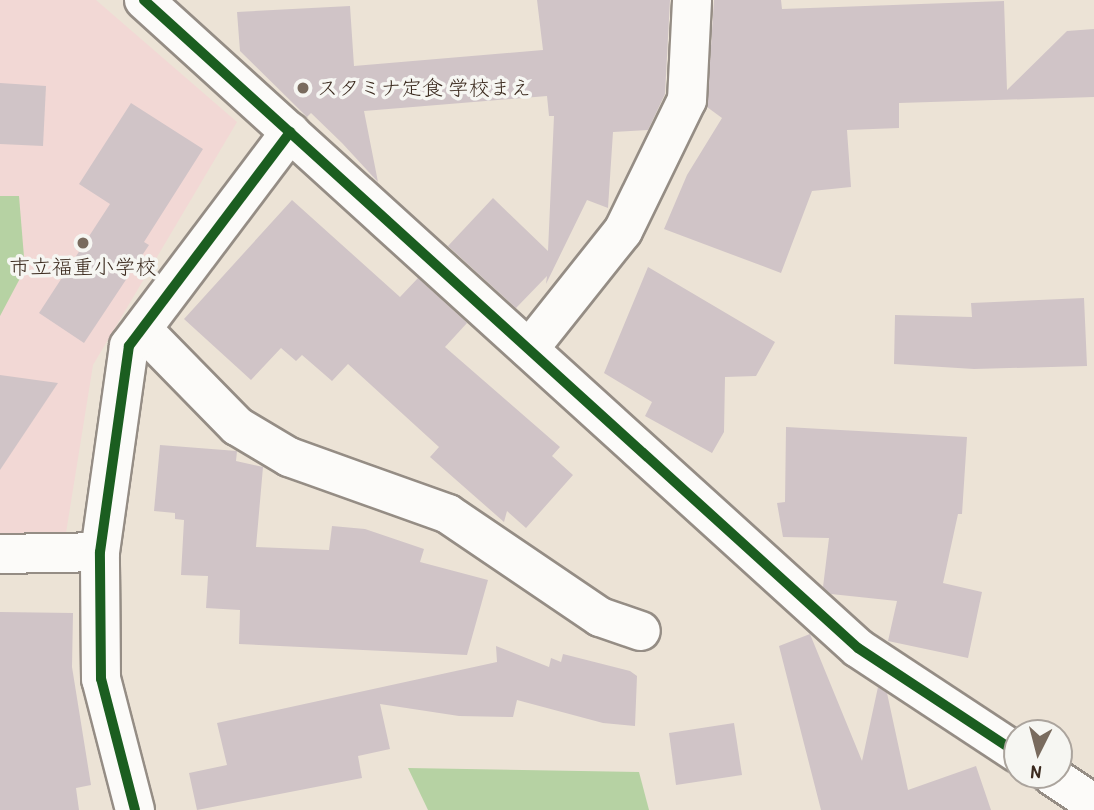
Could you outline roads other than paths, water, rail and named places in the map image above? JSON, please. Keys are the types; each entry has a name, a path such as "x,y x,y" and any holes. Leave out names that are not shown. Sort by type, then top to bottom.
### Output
{"street":[{"path":"144,0 858,648 1003,744"},
{"path":"529,349 623,231 687,100 692,0"},
{"path":"135,810 101,679 100,552 129,346 297,139"},
{"path":"142,329 237,426 289,457 447,514 600,617 641,631"},
{"path":"0,554 100,552"},
{"path":"1072,789 1094,804"}],"place":[{"name":"スタミナ定食 学校まえ","path":"303,88"},
{"name":"市立福重小学校","path":"83,243"}]}
